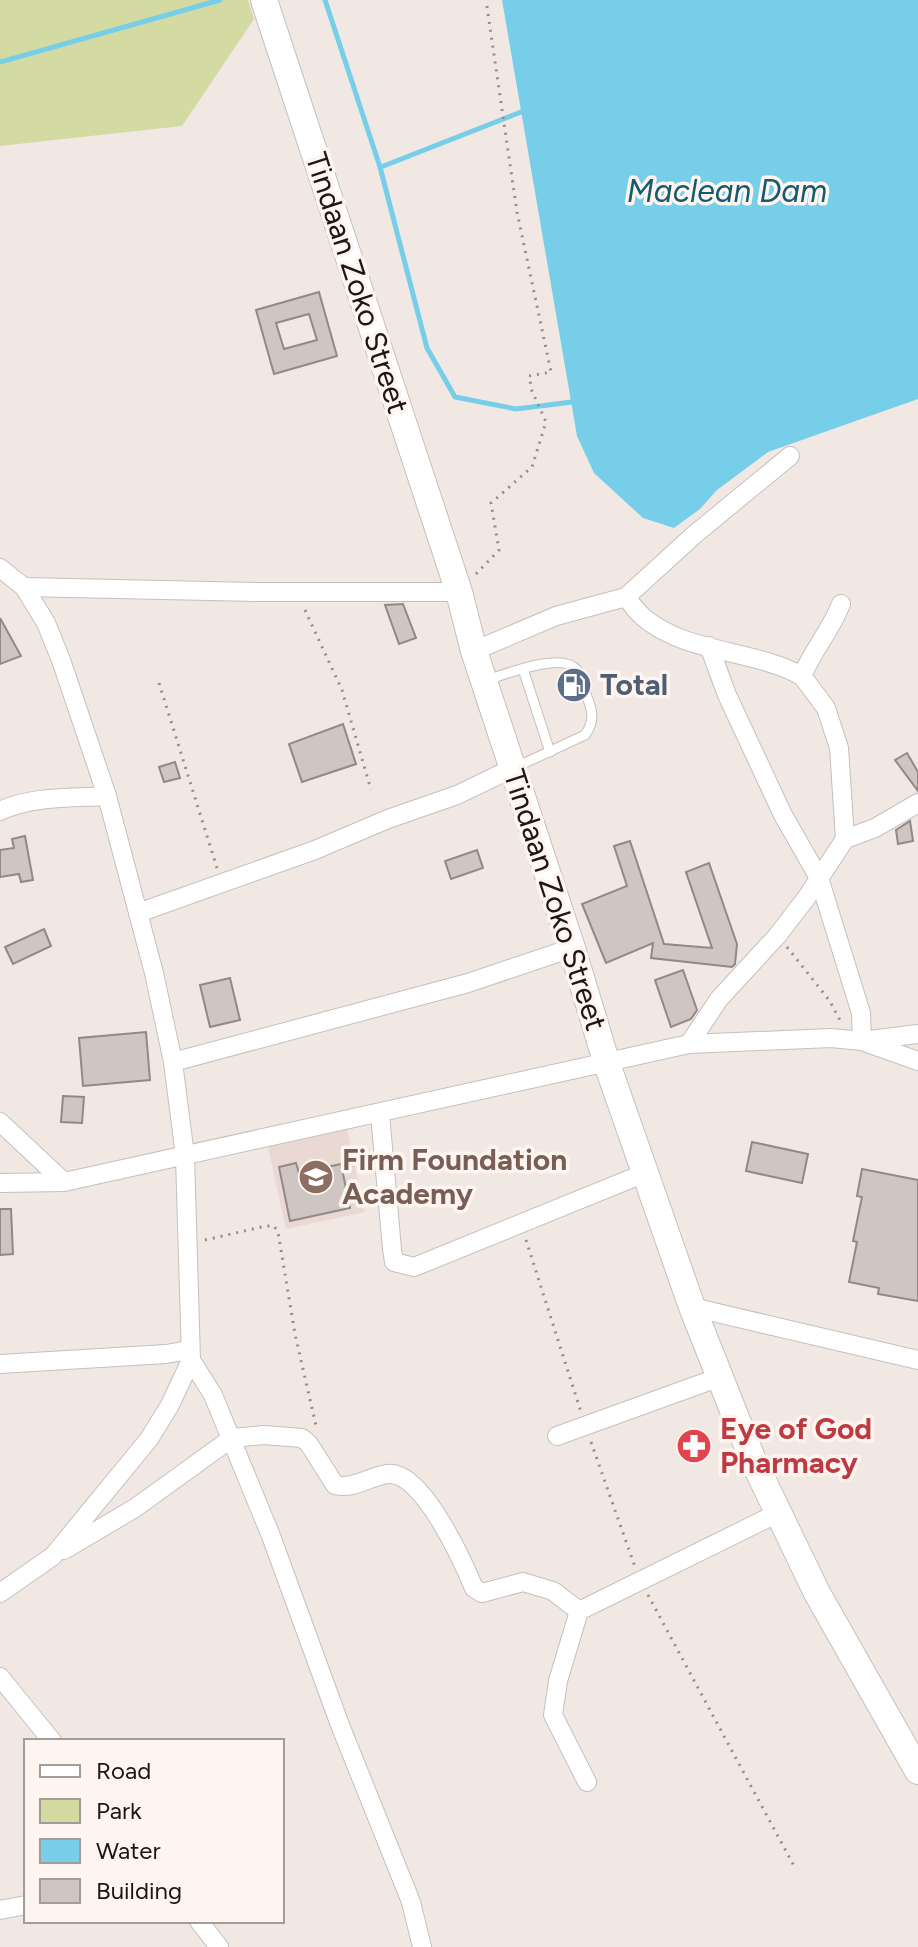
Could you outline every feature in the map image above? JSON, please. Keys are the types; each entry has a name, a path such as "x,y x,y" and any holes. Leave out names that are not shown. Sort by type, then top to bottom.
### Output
{"main road":[{"name":"Tindaan Zoko Street","path":"264,0 459,592 474,651 607,1064 692,1307 752,1458 778,1513 817,1593 918,1771"}],"street":[{"path":"474,651 556,616 626,597 694,535 790,456"},
{"path":"0,568 24,587 51,635 107,796 173,1062 185,1156 190,1355 170,1405 149,1439 53,1556"},
{"path":"24,587 459,592"},
{"path":"626,597 642,616 672,636 785,666 802,676 826,708 839,748 845,839"},
{"path":"802,676 812,652 833,627 841,604"},
{"path":"709,646 727,695 783,815 819,878 861,1013 856,1041"},
{"path":"138,913 457,795 513,768"},
{"path":"0,811 39,801 107,796"},
{"path":"689,1044 719,999 777,936 845,839 875,828 918,803"},
{"path":"173,1062 468,983 572,948"},
{"path":"856,1041 918,1034"},
{"path":"0,1183 64,1182 689,1044 831,1038 856,1041 918,1061"},
{"path":"380,1114 394,1262 414,1267 645,1173"},
{"path":"0,1122 64,1182"},
{"path":"692,1307 918,1360"},
{"path":"0,1364 190,1355"},
{"path":"190,1355 232,1438 411,1902 422,1947"},
{"path":"557,1436 720,1377"},
{"path":"0,1593 53,1556 135,1508 232,1438 276,1436 302,1438 335,1485 343,1487 391,1473 401,1476 428,1502 459,1550 474,1588 482,1593 523,1582 553,1591 579,1611"},
{"path":"587,1782 553,1715 558,1681 579,1611 778,1513"},
{"path":"0,1677 50,1739"},
{"path":"0,1910 24,1905"},
{"path":"201,1923 219,1947"}],"lane":[{"path":"485,681 554,662 567,663 577,669 593,715 592,726 585,735 513,768"},
{"path":"523,669 550,752"}],"path":[{"path":"459,592 499,550 491,503 532,467 546,422 529,376 551,372 517,212 486,0"},
{"path":"296,592 342,690 371,790"},
{"path":"159,683 222,883"},
{"path":"777,936 829,1000 856,1041"},
{"path":"521,1225 585,1426 639,1580 794,1866"},
{"path":"187,1244 266,1226 274,1226 278,1232 295,1334 318,1427 309,1444"}],"shaded area":[{"name":"Firm Foundation Academy","path":"346,1125 365,1212 286,1229 267,1143"}],"green space":[{"path":"0,0 248,0 254,19 182,126 0,146"}],"water":[{"name":"Maclean Dam","path":"502,0 918,0 918,399 768,452 717,490 700,509 674,528 643,518 594,473 577,436"}],"building":[{"path":"319,292 337,356 274,374 256,310","holes":["309,314 317,340 284,349 276,323"]},
{"path":"403,604 416,638 399,644 385,605"},
{"path":"0,618 21,656 0,664"},
{"path":"343,724 356,764 302,782 289,744"},
{"path":"907,753 918,772 918,791 895,760"},
{"path":"175,762 180,778 164,782 159,767"},
{"path":"910,821 913,841 898,844 896,830"},
{"path":"25,836 33,880 21,882 19,874 0,877 0,850 14,848 12,839"},
{"path":"630,841 664,944 712,948 686,872 709,863 737,944 732,967 651,958 653,943 606,963 582,904 627,886 614,846"},
{"path":"477,850 483,868 451,879 445,861"},
{"path":"44,929 51,946 13,964 5,947"},
{"path":"683,970 697,1010 691,1019 671,1027 655,980"},
{"path":"230,978 240,1020 210,1027 200,985"},
{"path":"146,1032 150,1080 83,1086 79,1038"},
{"path":"63,1096 84,1097 82,1123 61,1122"},
{"path":"752,1142 808,1154 802,1183 746,1171"},
{"path":"296,1163 299,1173 341,1164 350,1208 290,1221 279,1167"},
{"path":"862,1169 918,1180 918,1301 878,1294 879,1288 849,1282 857,1242 853,1241 862,1197 857,1196"},
{"path":"0,1209 11,1209 13,1254 0,1255"}],"waterway":[{"path":"0,62 220,0"},
{"path":"325,0 380,167 427,348 455,397 516,409 572,402"},
{"path":"381,167 521,112"}],"place":[{"name":"Total","path":"574,685"},
{"name":"Firm Foundation Academy","path":"316,1177"},
{"name":"Eye of God Pharmacy","path":"694,1446"}]}
